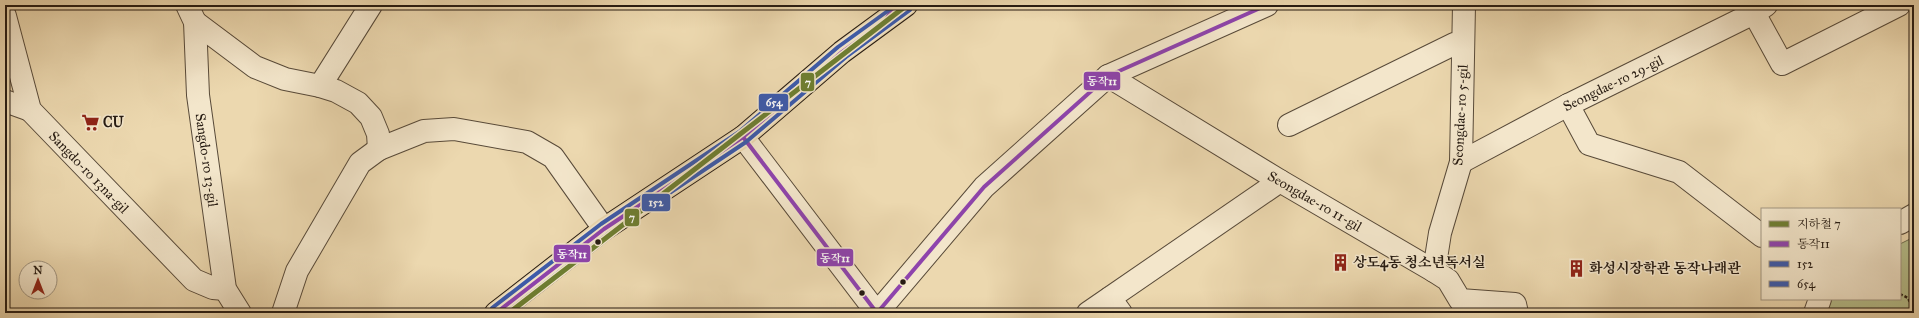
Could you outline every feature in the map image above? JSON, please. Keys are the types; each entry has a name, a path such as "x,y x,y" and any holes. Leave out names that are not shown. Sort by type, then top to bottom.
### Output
{"main road":[{"path":"496,313 604,229 744,137 842,52 890,13 906,5"}],"street":[{"path":"320,86 371,5"},
{"path":"744,137 878,313 984,187 1108,76 1267,5"},
{"name":"Seongdae-ro 5-gil","path":"1434,271 1440,233 1461,162 1464,5"},
{"path":"1760,9 1782,64 1899,5"},
{"name":"Seongdae-ro 29-gil","path":"1461,162 1568,105 1760,9"},
{"path":"193,11 255,67 285,79 320,86 336,91 358,103 371,117 378,134 379,149"},
{"name":"Sangdo-ro 13-gil","path":"193,11 198,95 225,289 240,313"},
{"name":"Sangdo-ro 13na-gil","path":"5,16 30,110 194,280 212,288 225,289"},
{"path":"1289,125 1454,44 1463,44"},
{"name":"Seongdae-ro 11-gil","path":"1108,76 1280,181 1448,280 1461,307 1515,304 1517,313"},
{"path":"5,101 30,110"},
{"path":"1568,105 1589,144 1679,172 1761,235"},
{"path":"283,313 297,271 360,163 379,149 424,130 454,129 527,142 553,157 604,229"},
{"path":"1088,313 1116,305 1280,181"},
{"path":"1901,222 1914,215"},
{"path":"1815,313 1820,300"}],"path":[{"path":"1901,294 1908,298 1914,311"}],"green space":[{"path":"1914,237 1914,313 1826,313 1830,300 1901,300 1901,244"}],"metro line":[{"name":"7","path":"509,313 907,5"}],"transit line":[{"name":"동작11","path":"496,313 604,229 743,137 842,52 885,21 895,5"},
{"name":"654","path":"492,308 601,224 739,132 838,47 896,5"},
{"name":"동작11","path":"743,137 877,313 984,187 1108,76 1267,5"},
{"name":"152","path":"506,313 608,234 746,142 846,57 910,10"}],"place":[{"name":"CU","path":"90,122"},
{"name":"상도4동 청소년독서실","path":"1340,262"},
{"name":"화성시장학관 동작나래관","path":"1576,268"}]}
